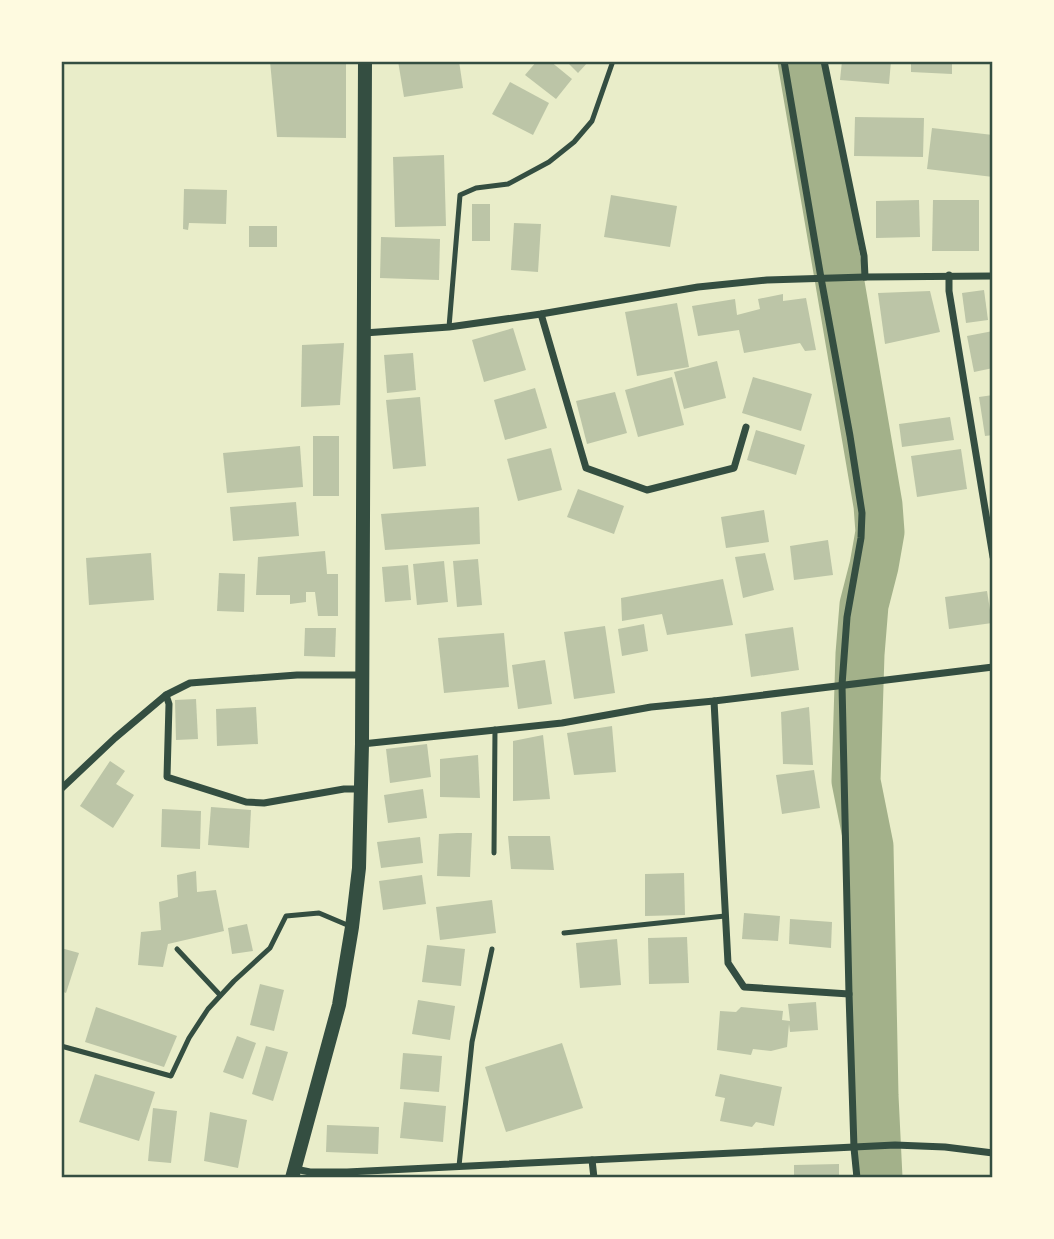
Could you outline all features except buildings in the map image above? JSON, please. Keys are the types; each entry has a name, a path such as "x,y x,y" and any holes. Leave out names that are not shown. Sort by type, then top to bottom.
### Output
{"main road":[{"path":"293,1173 339,1005 359,868 365,61"}],"street":[{"path":"784,61 825,278 862,513 861,538 847,617 842,685 849,994 857,1178"},
{"path":"824,61 864,256 865,276"},
{"path":"949,275 951,304 993,557"},
{"path":"363,333 449,327 698,287 766,280 865,276 993,276"},
{"path":"541,314 586,468 646,490 684,481 734,468 746,427"},
{"path":"362,744 562,723 651,706 714,701 993,667"},
{"path":"61,789 166,695 190,682 297,675 362,675"},
{"path":"166,695 169,704 167,777 246,802 264,803 344,789 361,789"},
{"path":"714,701 728,963 744,987 849,994"},
{"path":"293,1173 895,1145 993,1153"},
{"path":"592,1160 594,1178"}],"lane":[{"path":"449,327 460,195 476,188 509,184 549,162 574,142 592,121 613,61"},
{"path":"494,853 495,729"},
{"path":"61,1046 171,1076 189,1038 208,1009 270,948 286,916 319,913 352,927"},
{"path":"564,933 725,916"},
{"path":"177,948 220,995"},
{"path":"459,1166 472,1042 492,949"}],"waterway":[{"path":"802,61 878,505 880,532 864,605 856,781 869,846 878,1178"}]}
